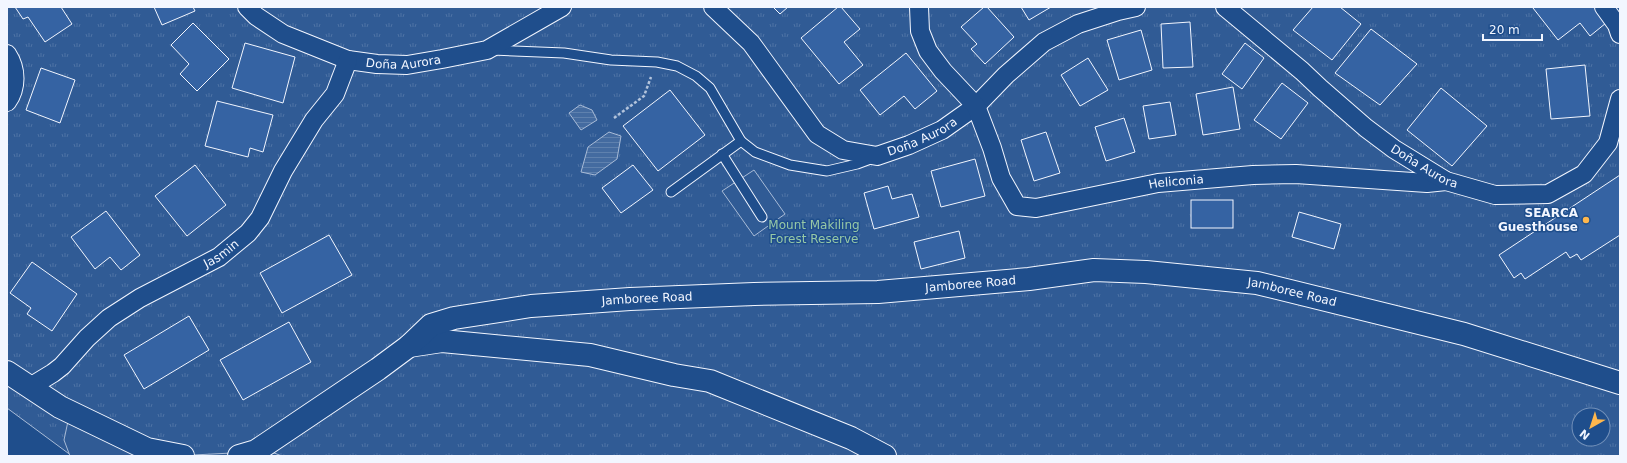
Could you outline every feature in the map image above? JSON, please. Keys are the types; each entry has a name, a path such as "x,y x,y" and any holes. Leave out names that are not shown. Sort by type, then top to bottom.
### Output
{"main road":[{"name":"Jamboree Road","path":"239,456 256,451 334,399 409,346 431,325 454,318 531,306 630,299 878,292 1029,279 1094,270 1146,272 1258,283 1464,334 1620,383"},
{"path":"409,346 442,340 590,355 674,375 710,381 851,438 885,456"},
{"path":"7,372 60,407 147,449 183,456"}],"street":[{"name":"Doña Aurora","path":"247,7 256,16 283,34 348,60 377,64 407,65 442,60 487,50 562,7"},
{"name":"Doña Aurora","path":"713,7 750,43 817,134 843,150 877,156 909,145 942,130 976,106 1006,75 1044,42 1078,24 1118,11 1136,7"},
{"path":"919,7 920,31 928,51 943,71 976,106"},
{"name":"Doña Aurora","path":"1225,7 1270,44 1366,128 1394,149 1446,181 1495,195 1548,194 1584,174 1608,143 1619,106"},
{"path":"1604,7 1618,25 1620,34"},
{"path":"7,54 13,66 15,79 13,90 7,102"},
{"name":"Jasmin","path":"30,387 62,366 87,338 109,318 140,298 219,257 248,233 260,218 283,171 314,120 335,94 348,60"},
{"name":"Heliconia","path":"976,106 992,148 1001,178 1017,206 1036,208 1158,183 1253,175 1296,174 1408,182 1446,181"}],"lane":[{"path":"487,50 564,53 611,60 657,62 677,66 696,76 710,88 741,141 755,152 790,165 827,171 857,164 877,156"},
{"path":"671,192 741,141"},
{"path":"722,154 762,217"}],"path":[{"path":"614,118 644,96 657,62"}],"green space":[{"name":"Mount Makiling Forest Reserve","path":"7,7 1620,7 1620,456 72,456 7,408"}],"shaded area":[{"path":"580,105 592,110 597,120 581,130 569,113"},
{"path":"609,132 621,136 617,159 595,175 581,172 588,147"},
{"path":"754,170 785,214 754,236 722,191"},
{"path":"71,407 123,434 193,455 232,453 261,448 282,456 70,456 64,440"}],"building":[{"path":"15,7 61,7 72,24 45,42 28,17 23,19"},
{"path":"154,7 193,7 195,11 162,25"},
{"path":"773,7 788,7 780,14"},
{"path":"838,7 841,7 860,29 844,42 863,65 839,84 801,38"},
{"path":"984,7 987,7 1014,37 985,64 971,49 977,44 961,27"},
{"path":"1021,7 1051,7 1029,20"},
{"path":"1313,7 1340,7 1361,24 1332,60 1293,30"},
{"path":"1594,7 1606,23 1590,36 1580,23 1558,40 1533,8"},
{"path":"1190,22 1193,67 1163,68 1161,24"},
{"path":"193,23 229,59 197,91 180,74 189,64 171,45"},
{"path":"1371,29 1417,64 1380,105 1335,73"},
{"path":"1141,30 1152,70 1119,80 1107,40"},
{"path":"245,43 295,57 283,103 232,88"},
{"path":"1245,43 1264,58 1242,89 1222,74"},
{"path":"906,53 937,91 915,109 904,96 880,115 860,90"},
{"path":"1088,58 1108,90 1080,106 1061,75"},
{"path":"1585,65 1590,116 1551,119 1546,69"},
{"path":"41,68 75,80 60,123 26,110"},
{"path":"1282,83 1308,103 1281,139 1254,120"},
{"path":"1233,87 1240,129 1203,135 1196,94"},
{"path":"1441,88 1487,126 1452,166 1407,130"},
{"path":"670,90 705,135 658,171 623,126"},
{"path":"217,101 273,115 263,152 250,148 248,157 205,146"},
{"path":"1170,102 1176,135 1149,139 1143,106"},
{"path":"1124,118 1135,152 1106,161 1095,127"},
{"path":"1046,132 1060,173 1034,181 1021,140"},
{"path":"975,159 985,196 941,207 931,171"},
{"path":"195,165 226,205 187,236 155,196"},
{"path":"633,165 653,190 621,213 602,188"},
{"name":"SEARCA Guesthouse","path":"1620,175 1620,235 1581,260 1577,254 1570,258 1566,252 1525,279 1521,273 1514,278 1499,255"},
{"path":"888,186 892,199 912,194 919,217 874,229 864,193"},
{"path":"1191,200 1233,200 1233,228 1191,228"},
{"path":"106,211 140,255 121,270 110,257 95,269 71,237"},
{"path":"1299,212 1341,224 1334,249 1292,237"},
{"path":"959,231 965,258 921,269 914,242"},
{"path":"329,235 352,275 282,313 260,273"},
{"path":"32,262 77,294 52,331 27,314 31,308 10,293"},
{"path":"189,316 209,350 144,389 124,355"},
{"path":"289,322 311,362 243,400 220,360"}],"place":[{"name":"SEARCA Guesthouse","path":"1586,220"}]}
